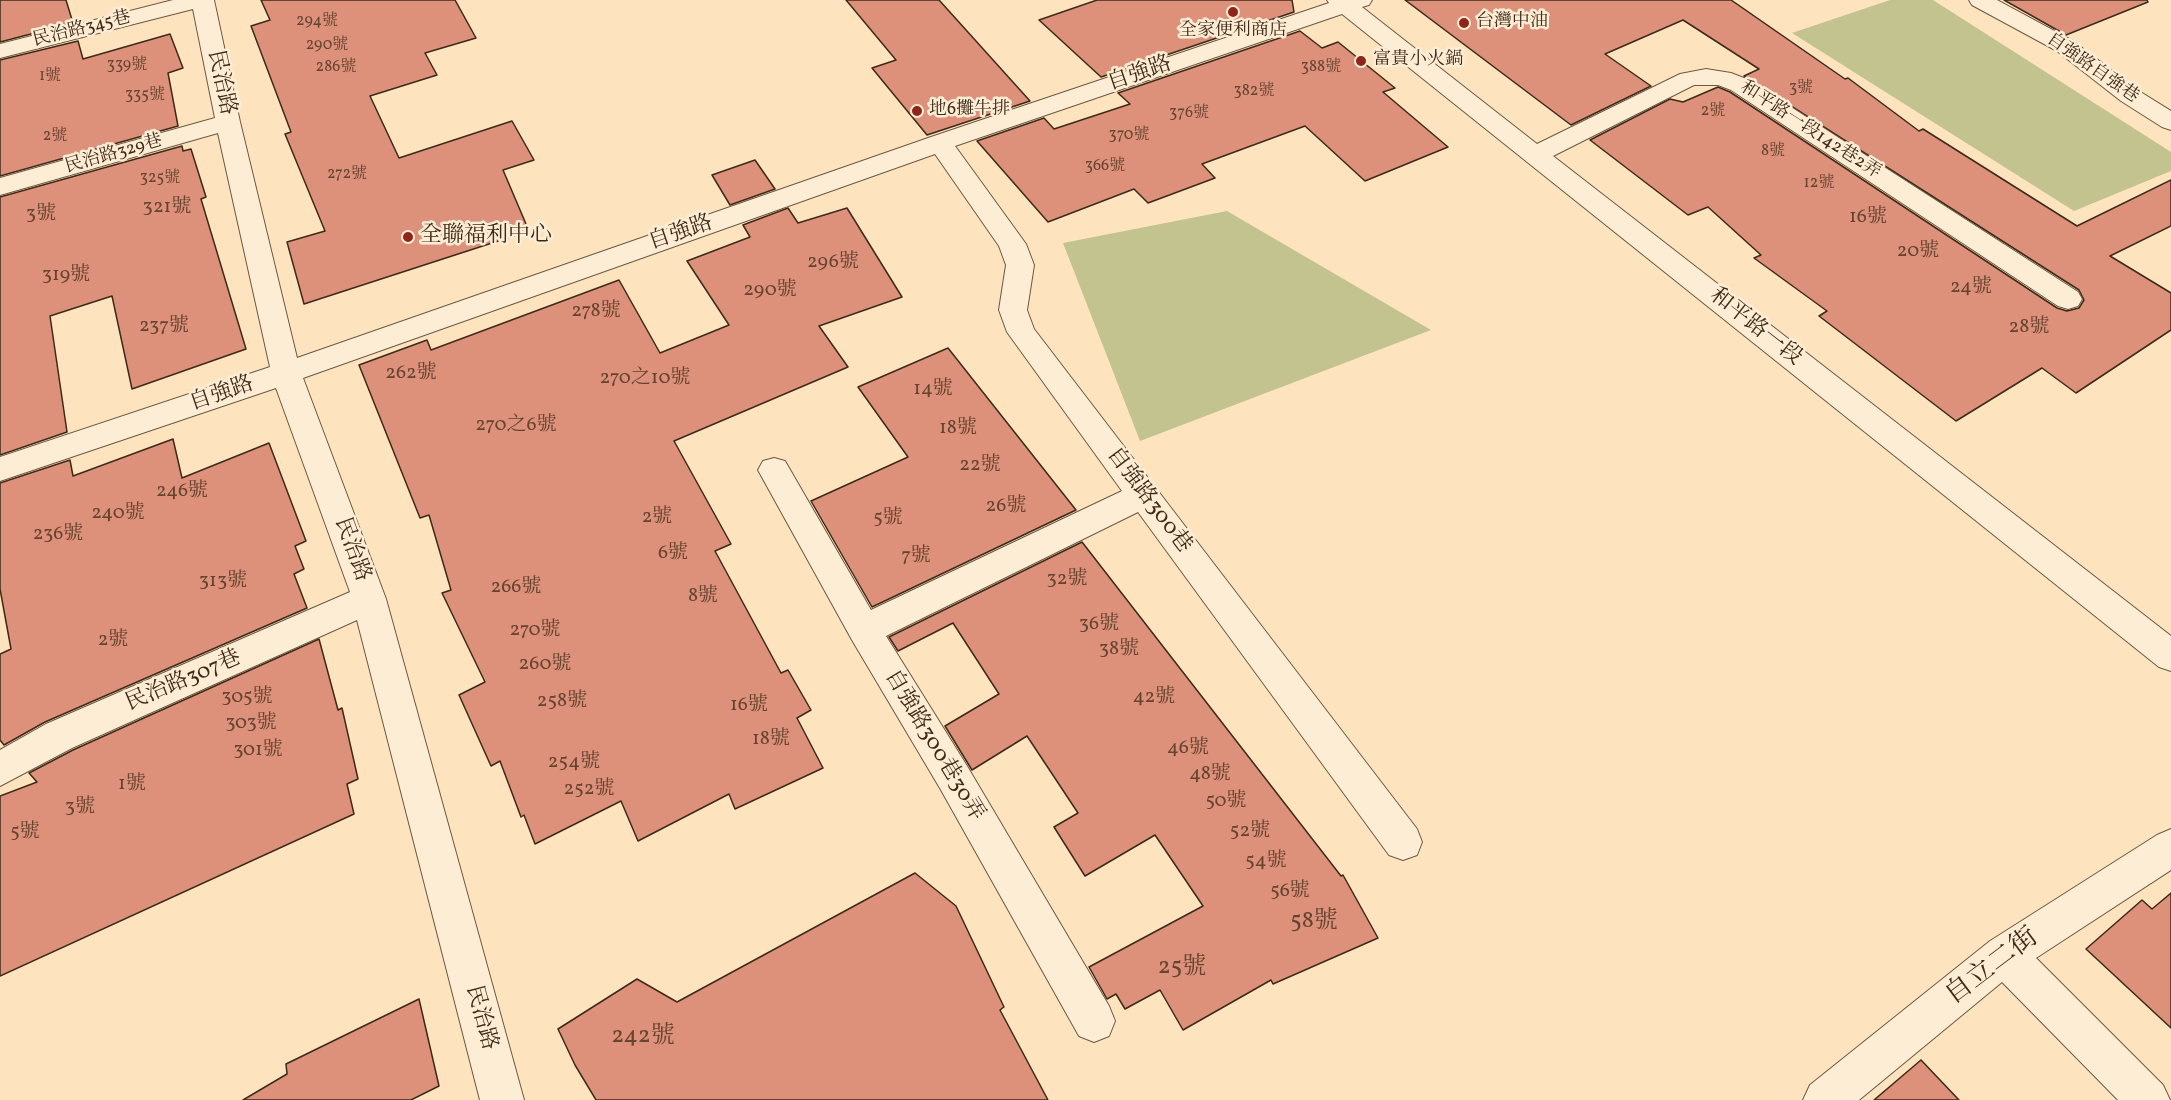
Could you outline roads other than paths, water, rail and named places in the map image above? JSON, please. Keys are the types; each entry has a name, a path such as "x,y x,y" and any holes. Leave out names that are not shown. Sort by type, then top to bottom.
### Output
{"street":[{"name":"民治路345巷","path":"0,51 201,0"},
{"name":"民治路","path":"201,0 286,373 369,599 502,1100"},
{"name":"自強路自強巷","path":"1980,0 2065,46 2130,96 2171,122"},
{"name":"自強路","path":"0,469 286,373 1348,2"},
{"name":"和平路一段","path":"1348,2 1535,155 2171,656"},
{"name":"和平路一段142巷2弄","path":"1535,155 1688,79 1706,76 1723,78 1740,85 2068,299"},
{"name":"民治路329巷","path":"0,187 228,122"},
{"name":"自強路300巷","path":"940,143 1012,244 1020,265 1013,310 1021,332 1404,842"},
{"name":"自強路300巷30弄","path":"774,471 864,630 954,778 1094,1021"},
{"path":"864,630 1143,495"},
{"name":"民治路307巷","path":"0,769 59,736 369,599"},
{"name":"自立二街","path":"1825,1100 2004,955 2171,848"},
{"path":"2004,955 2148,1100"}],"place":[{"name":"全家便利商店","path":"1233,12"},
{"name":"台灣中油","path":"1464,23"},
{"name":"富貴小火鍋","path":"1361,61"},
{"name":"地6攤牛排","path":"917,111"},
{"name":"全聯福利中心","path":"408,237"}]}
